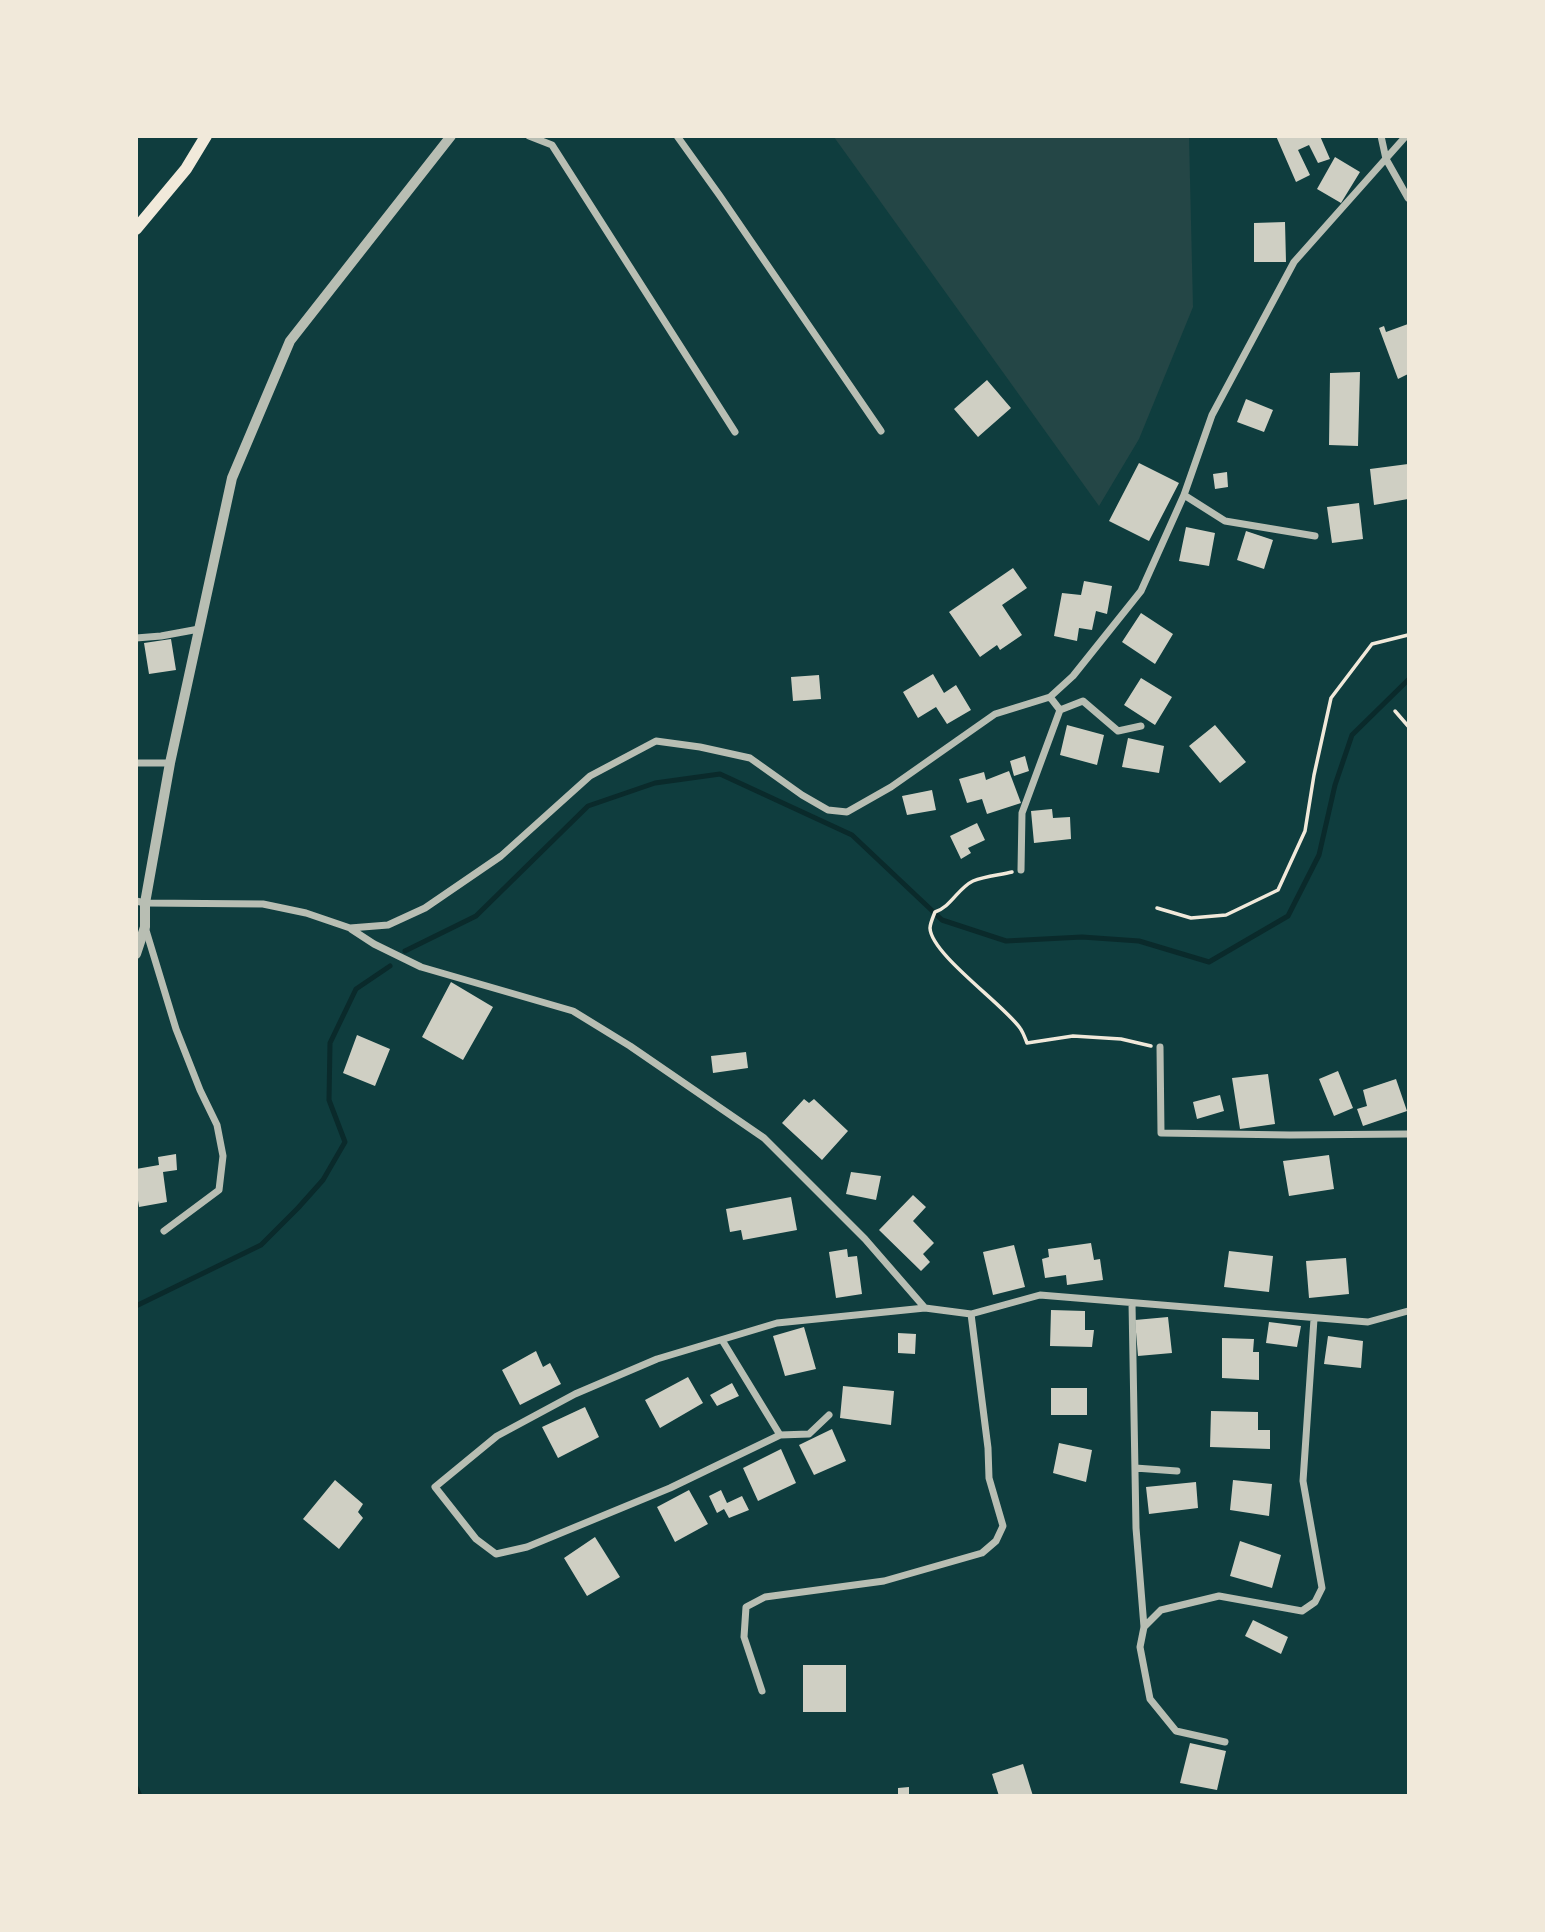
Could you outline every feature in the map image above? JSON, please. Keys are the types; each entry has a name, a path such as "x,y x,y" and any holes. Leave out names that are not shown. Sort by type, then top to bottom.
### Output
{"main road":[{"path":"136,229 186,169 206,136"}],"street":[{"path":"164,1231 219,1190 223,1156 216,1125 176,1029 145,927 141,902 232,478 290,341 452,136"},
{"path":"529,136 552,145 735,432"},
{"path":"677,136 881,431"},
{"path":"1381,136 1386,159 1409,198"},
{"path":"350,929 388,925 425,908 501,856 590,776 656,741 701,747 750,758 828,810 847,812 891,787 995,714 1050,697 1073,676 1141,591 1184,495 1212,415 1294,261 1406,136"},
{"path":"1184,495 1225,520 1315,536"},
{"path":"136,638 199,629"},
{"path":"1050,697 1060,710"},
{"path":"1021,870 1022,813 1060,710 1083,701 1118,731 1141,726"},
{"path":"136,763 170,763"},
{"path":"141,902 263,904 306,914 350,929 421,967 573,1011 630,1046 764,1138 865,1239 926,1308"},
{"path":"136,954 145,927"},
{"path":"1160,1047 1161,1133 1409,1135"},
{"path":"829,1415 809,1434 780,1435 670,1488 527,1547 496,1554 476,1539 435,1487 497,1436 575,1394 657,1359 777,1323 926,1308 971,1314 1040,1295 1368,1322 1409,1311"},
{"path":"1132,1303 1136,1528 1144,1626 1140,1647 1150,1699 1176,1731 1225,1742"},
{"path":"762,1691 744,1637 746,1607 765,1597 884,1581 982,1553 996,1541 1003,1525 989,1478 988,1448 971,1314"},
{"path":"1144,1626 1161,1610 1219,1596 1302,1611 1315,1602 1322,1588 1303,1481 1314,1319"},
{"path":"722,1340 780,1435"},
{"path":"1135,1468 1177,1471"}],"path":[{"path":"1157,908 1191,918 1226,915 1278,890 1305,831 1331,698 1372,644 1409,635"},
{"path":"1395,711 1409,726"},
{"path":"1021,870 973,881 958,893 944,910 935,912 930,929 936,944 960,971 1021,1029 1027,1043 1073,1036 1121,1039 1160,1047"}],"shaded area":[{"path":"834,137 1189,137 1193,307 1139,439 1099,506"}],"building":[{"path":"1276,136 1320,136 1330,159 1318,163 1309,145 1298,150 1310,175 1296,182"},
{"path":"1335,157 1360,172 1341,203 1317,189"},
{"path":"1285,222 1286,262 1254,262 1254,223"},
{"path":"1408,324 1408,374 1398,379 1379,328 1384,326 1386,332"},
{"path":"1360,372 1358,446 1329,445 1330,373"},
{"path":"987,380 1011,408 978,437 954,409"},
{"path":"1246,399 1273,410 1264,432 1237,422"},
{"path":"1139,463 1179,483 1149,541 1109,521"},
{"path":"1408,464 1408,499 1374,505 1370,469"},
{"path":"1227,472 1228,487 1215,489 1213,474"},
{"path":"1359,503 1363,539 1332,543 1327,507"},
{"path":"1186,527 1215,533 1209,566 1179,561"},
{"path":"1246,531 1273,540 1264,569 1237,560"},
{"path":"1013,568 1027,588 1002,605 1022,635 1000,650 997,645 980,657 949,612"},
{"path":"1084,581 1112,586 1107,614 1096,611 1092,630 1079,628 1077,641 1054,636 1062,593 1081,595"},
{"path":"1141,613 1173,634 1155,664 1122,642"},
{"path":"171,639 176,670 149,674 144,643"},
{"path":"933,674 944,693 956,685 971,710 947,724 936,707 918,718 903,692"},
{"path":"819,675 821,699 793,701 791,677"},
{"path":"1141,678 1172,697 1155,725 1124,705"},
{"path":"1067,725 1104,735 1097,765 1060,755"},
{"path":"1215,725 1246,762 1220,783 1189,746"},
{"path":"1128,738 1164,746 1159,773 1122,767"},
{"path":"1025,756 1029,771 1014,776 1010,761"},
{"path":"1009,771 1021,803 987,814 982,799 967,803 959,779 984,772 986,780"},
{"path":"932,790 936,810 907,815 902,796"},
{"path":"1052,809 1053,818 1070,817 1071,839 1034,843 1031,811"},
{"path":"977,823 985,840 968,848 971,853 961,859 950,836"},
{"path":"451,982 493,1007 463,1060 422,1037"},
{"path":"357,1035 390,1049 375,1086 343,1073"},
{"path":"746,1052 748,1068 713,1073 711,1056"},
{"path":"1338,1071 1353,1108 1334,1116 1319,1079"},
{"path":"1268,1074 1275,1124 1240,1129 1232,1078"},
{"path":"1396,1079 1407,1111 1363,1126 1357,1109 1367,1106 1363,1090"},
{"path":"1220,1095 1224,1111 1197,1119 1193,1102"},
{"path":"804,1099 809,1103 814,1099 848,1131 822,1160 782,1123"},
{"path":"176,1154 177,1170 163,1172 167,1202 139,1207 136,1169 159,1165 158,1157"},
{"path":"1329,1155 1334,1189 1289,1196 1283,1161"},
{"path":"851,1172 881,1176 876,1200 846,1194"},
{"path":"913,1195 926,1207 913,1221 934,1243 923,1254 930,1262 921,1271 879,1230"},
{"path":"791,1197 797,1230 743,1240 741,1230 730,1232 726,1209"},
{"path":"1091,1243 1094,1260 1100,1259 1103,1280 1067,1285 1066,1275 1045,1278 1042,1259 1049,1257 1048,1249"},
{"path":"1014,1245 1025,1287 993,1295 983,1252"},
{"path":"847,1249 848,1257 857,1256 862,1294 836,1298 829,1252"},
{"path":"1229,1251 1273,1256 1269,1292 1224,1287"},
{"path":"1346,1258 1349,1294 1309,1298 1306,1261"},
{"path":"1051,1310 1085,1311 1085,1330 1094,1330 1092,1347 1050,1346"},
{"path":"1168,1317 1172,1353 1138,1356 1135,1320"},
{"path":"1269,1322 1301,1326 1297,1347 1266,1343"},
{"path":"804,1327 816,1369 785,1376 773,1336"},
{"path":"898,1333 916,1334 915,1354 898,1353"},
{"path":"1328,1336 1363,1341 1361,1368 1324,1364"},
{"path":"1222,1338 1254,1339 1253,1352 1259,1352 1259,1380 1222,1378"},
{"path":"536,1351 543,1367 550,1363 561,1384 520,1405 502,1370"},
{"path":"688,1377 703,1403 660,1428 645,1400"},
{"path":"732,1383 739,1396 717,1406 710,1395"},
{"path":"843,1386 894,1391 891,1425 840,1418"},
{"path":"1051,1388 1087,1388 1087,1415 1051,1415"},
{"path":"585,1407 599,1437 558,1458 542,1427"},
{"path":"1211,1411 1258,1412 1258,1430 1270,1430 1270,1449 1210,1447"},
{"path":"832,1429 846,1461 814,1475 799,1445"},
{"path":"1059,1443 1092,1450 1086,1482 1053,1473"},
{"path":"781,1449 796,1483 758,1501 743,1468"},
{"path":"335,1480 363,1504 358,1512 363,1518 339,1549 303,1519"},
{"path":"1233,1480 1272,1484 1269,1516 1230,1510"},
{"path":"1196,1482 1198,1508 1149,1514 1146,1487"},
{"path":"689,1490 708,1524 675,1542 657,1507"},
{"path":"721,1490 727,1503 742,1496 749,1510 729,1518 724,1509 717,1513 709,1496"},
{"path":"595,1537 620,1577 587,1596 564,1558"},
{"path":"1240,1541 1281,1555 1272,1588 1230,1576"},
{"path":"1253,1620 1288,1637 1281,1654 1245,1636"},
{"path":"803,1665 846,1665 846,1712 803,1712"},
{"path":"1190,1743 1226,1751 1217,1790 1180,1783"},
{"path":"1023,1764 1033,1796 999,1796 992,1774"},
{"path":"909,1787 909,1796 898,1796 898,1788"}],"waterway":[{"path":"405,951 476,916 588,806 655,783 720,774 852,835 942,920 1006,941 1082,937 1139,941 1209,962 1288,916 1319,855 1335,785 1352,735 1408,680"},
{"path":"136,1306 261,1245 323,1180 345,1142 329,1100 330,1043 356,989 390,966"},
{"path":"136,1787 140,1796"}]}
